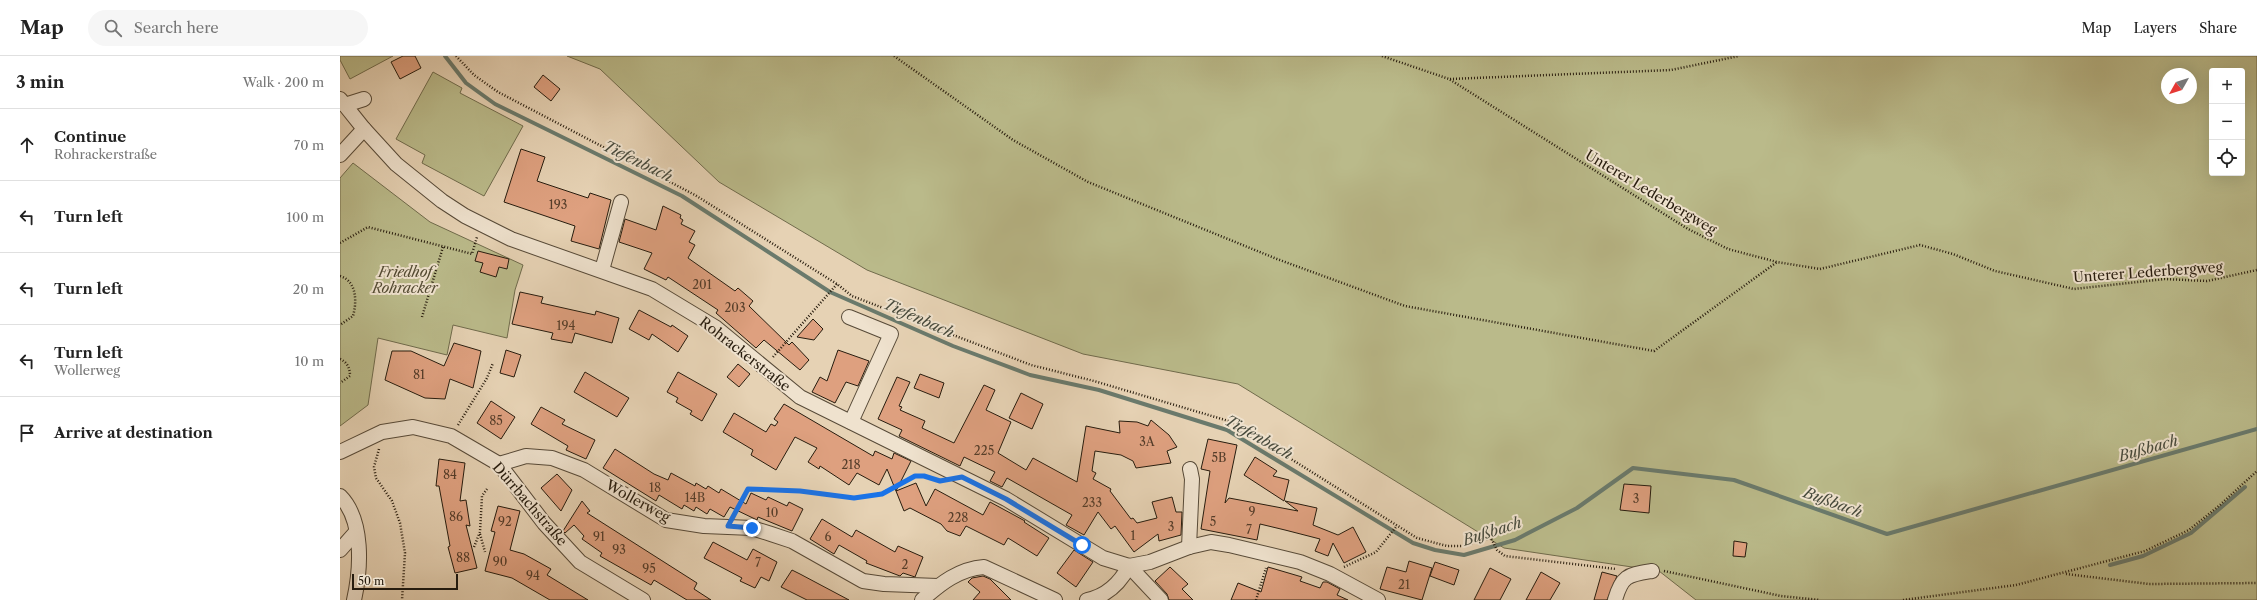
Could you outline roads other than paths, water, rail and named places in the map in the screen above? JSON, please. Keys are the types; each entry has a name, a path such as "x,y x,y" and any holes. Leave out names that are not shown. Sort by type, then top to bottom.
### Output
{"street":[{"path":"342,102 364,99"},
{"name":"Rohrackerstraße","path":"342,102 396,164 420,184 465,216 510,239 602,270 652,289 686,308 715,327 800,397 1006,499 1103,558 1130,566"},
{"path":"340,155 364,129"},
{"path":"602,270 621,202"},
{"path":"849,317 891,334 866,392 851,422"},
{"name":"Dürrbachstraße","path":"340,452 382,432 413,427 450,436 499,464 544,523 580,562 643,600"},
{"name":"Wollerweg","path":"499,464 526,456 552,458 584,470 666,520 704,526 752,528 792,541 863,581 884,584 938,586"},
{"path":"1189,547 1192,479 1190,469"},
{"path":"340,496 348,504 356,532 361,560 354,600"},
{"path":"340,550 356,532"},
{"path":"1087,600 1111,589 1122,580 1130,566 1150,562 1189,547 1211,542 1270,554 1300,562 1330,574 1378,600"},
{"path":"1130,566 1161,600"},
{"path":"922,600 938,586 958,573 984,567 1055,600"},
{"path":"1615,600 1621,582 1629,575 1652,571"}],"waterway":[{"name":"Tiefenbach","path":"445,56 466,83 495,104 682,196 830,292 953,346 1030,375 1099,390 1227,430 1413,543 1435,550 1464,555 1515,540 1577,508 1633,468 1734,480 1887,534 2257,429"},
{"path":"2110,565 2143,556 2191,533 2245,487"}],"park label":[{"name":"Friedhof Rohracker","path":"405,280"}],"water label":[{"name":"Bußbach","path":"2148,448"},
{"name":"Bußbach","path":"1833,502"},
{"name":"Bußbach","path":"1492,531"}]}
